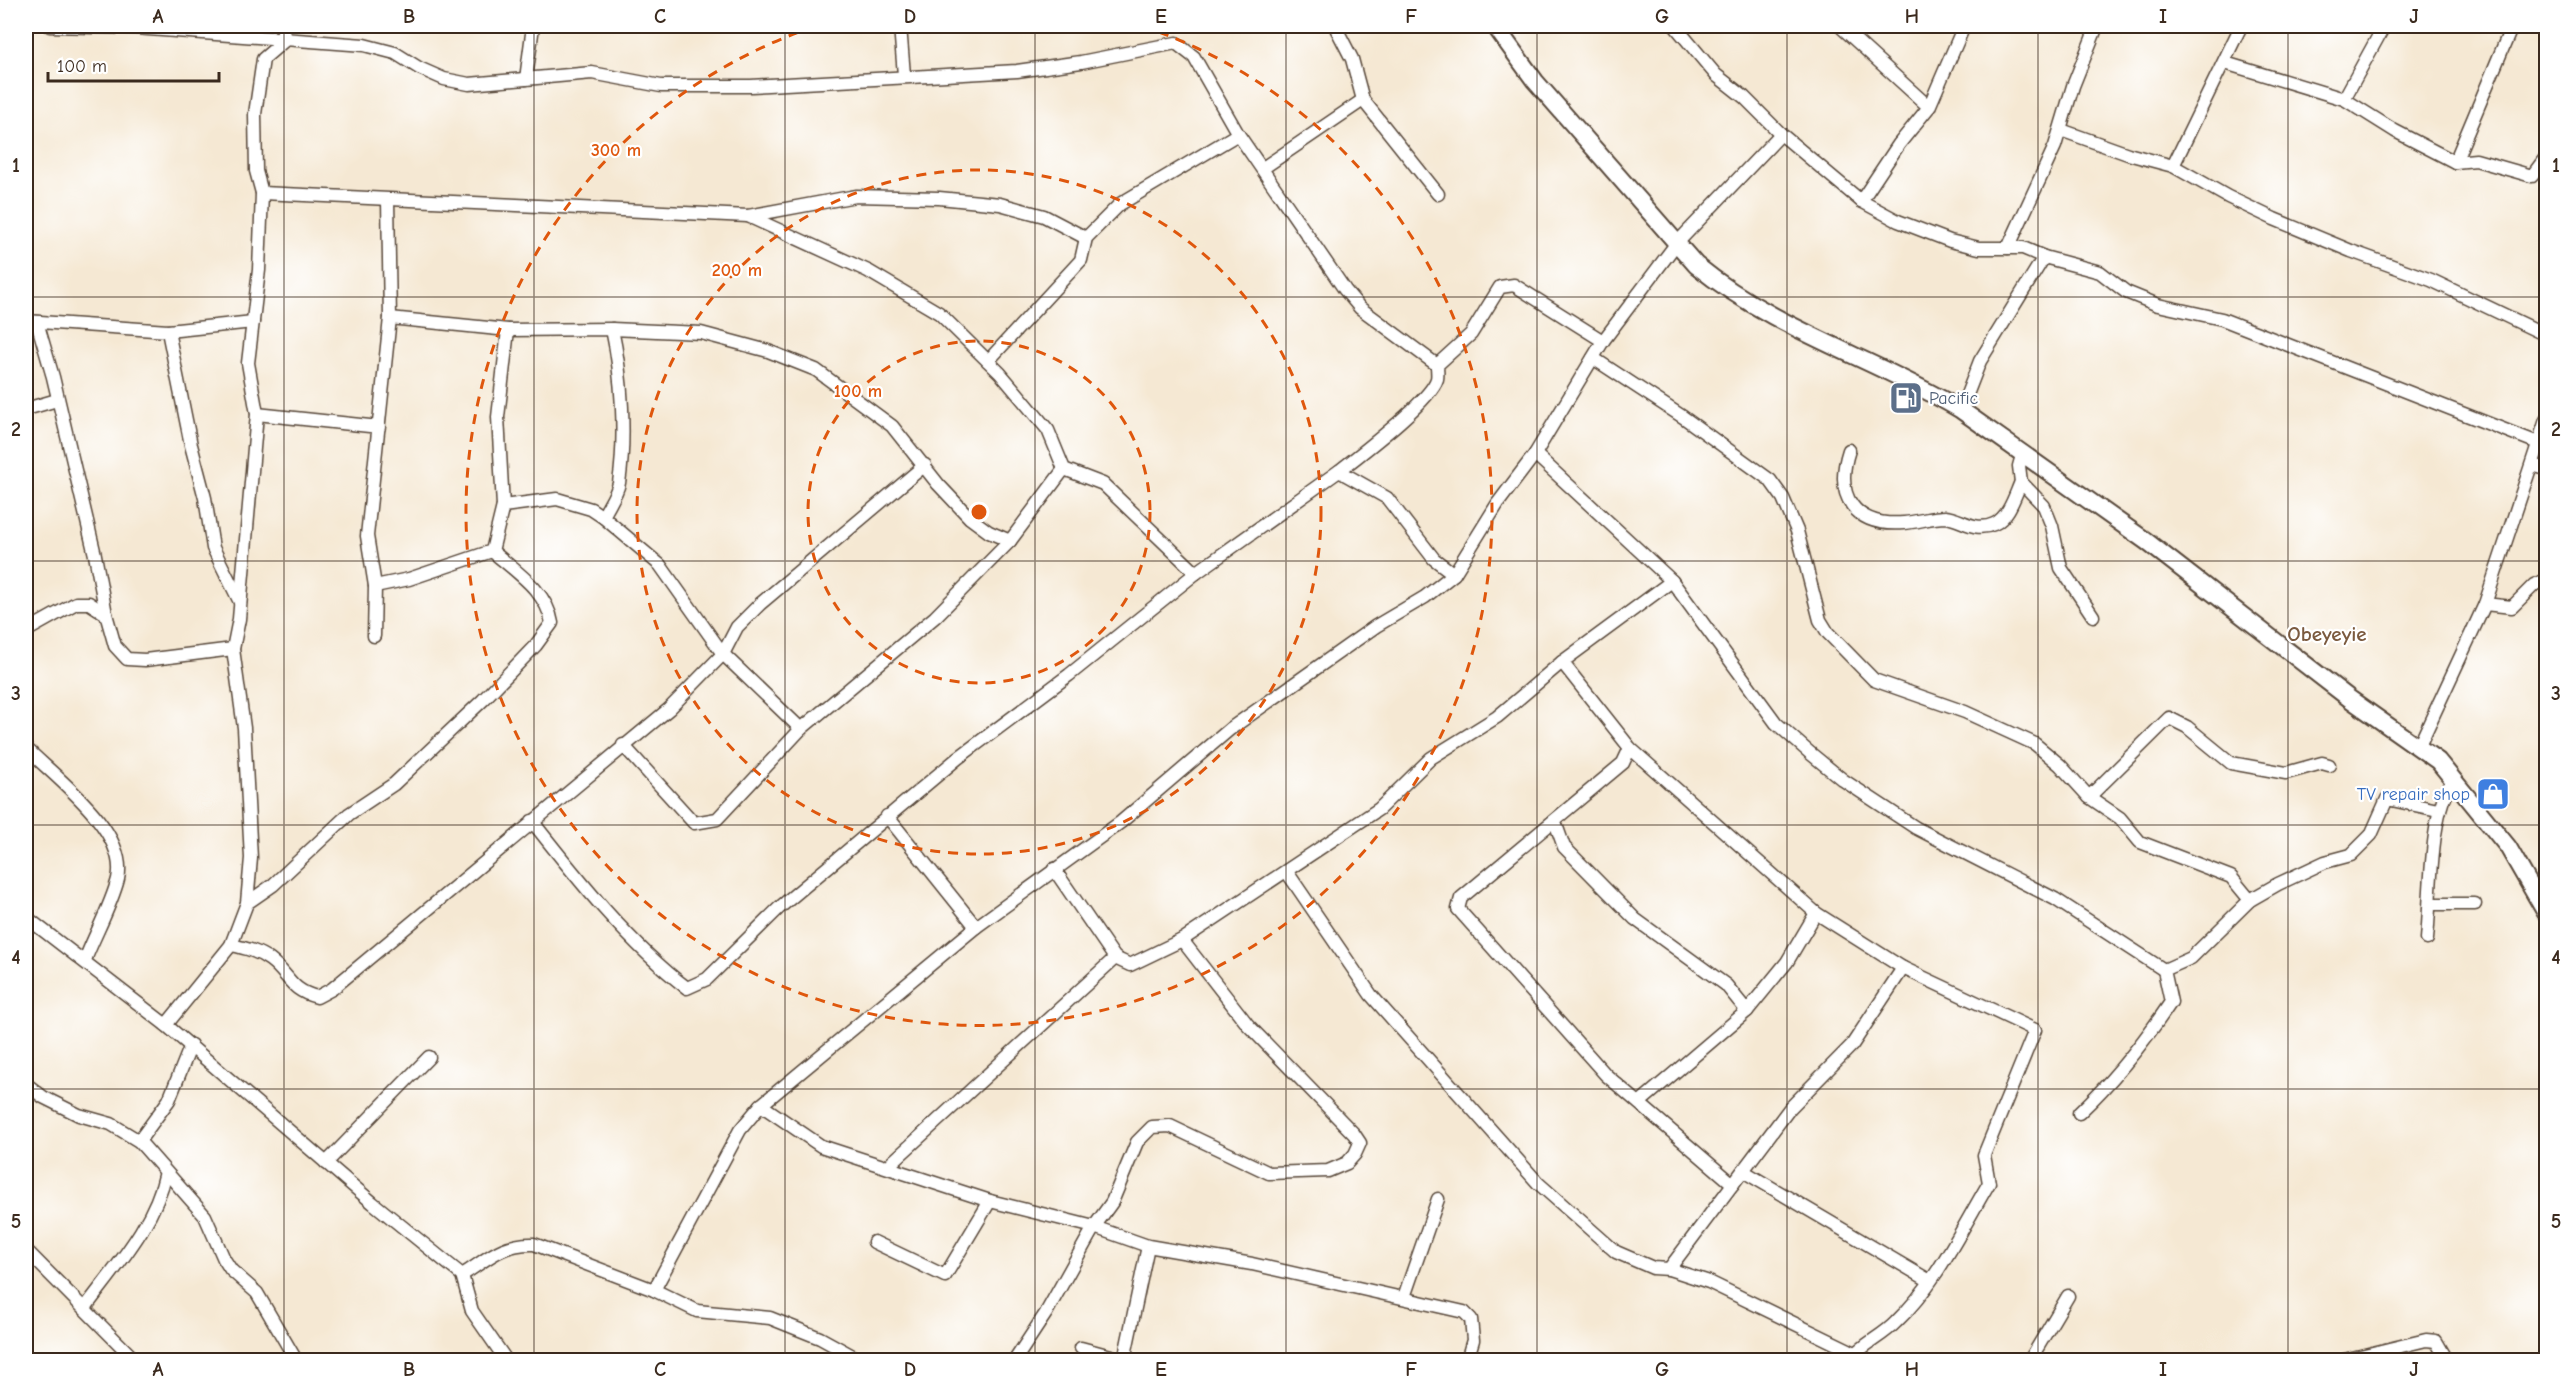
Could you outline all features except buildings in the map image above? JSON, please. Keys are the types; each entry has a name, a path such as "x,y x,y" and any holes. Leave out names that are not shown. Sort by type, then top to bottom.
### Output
{"main road":[{"path":"1495,26 1535,81 1696,265 1719,284 1760,311 1932,392 1961,410 2023,452 2212,591 2350,699 2419,746 2454,779 2474,808 2508,847 2547,913"}],"street":[{"path":"50,26 135,28 364,45 394,53 444,80 469,84 592,73 661,86 751,86 1017,70 1081,62 1176,43 1194,57 1238,134 1345,290 1360,308 1437,365"},
{"path":"282,26 285,40"},
{"path":"526,79 532,26"},
{"path":"900,26 904,75"},
{"path":"1335,26 1352,59 1364,100 1438,194"},
{"path":"1675,26 1716,75 1744,97 1780,134 1861,201 1898,221 1950,241 1979,248 2023,248 2044,257 2100,272 2126,292 2158,305 2222,319 2538,443"},
{"path":"1840,26 1929,107"},
{"path":"1861,201 1899,144 1929,107 1964,26"},
{"path":"2008,248 2042,177 2061,130 2073,86 2097,26"},
{"path":"2173,165 2225,63 2241,26"},
{"path":"2344,99 2384,26"},
{"path":"2455,162 2512,26"},
{"path":"166,1025 231,945 247,903 251,858 244,728 233,649 240,602 257,414 248,363 260,270 262,194 256,171 255,114 263,59 285,40"},
{"path":"2225,63 2344,99 2395,131 2455,162 2476,160 2532,176 2547,157"},
{"path":"1263,168 1364,100"},
{"path":"2061,130 2128,154 2173,165 2228,197 2274,219 2351,251 2431,280 2547,335"},
{"path":"988,361 1081,260 1086,238 1120,204 1238,134"},
{"path":"654,1290 740,1130 761,1105 976,927 1120,822 1230,729 1376,626 1425,597 1454,574 1498,503 1535,454 1603,341 1676,244 1780,134"},
{"path":"262,194 748,216 856,196 939,198 1000,204 1044,216 1086,238"},
{"path":"374,636 375,586 367,536 390,318 388,200"},
{"path":"748,216 868,272 939,312 988,361 1048,430 1064,469 1103,484 1196,573"},
{"path":"1961,410 1980,361 2044,257"},
{"path":"532,820 564,861 627,931 667,973 687,988 706,978 779,908 958,758 1069,675 1196,573 1339,471 1394,428 1437,380 1437,365 1471,334 1500,287 1514,285 1603,341"},
{"path":"390,318 508,330 612,329 701,333 768,351 816,370 892,426 938,484 970,518 989,532 1010,541"},
{"path":"233,649 145,660 127,659 115,646 53,377 31,322 168,332 253,322"},
{"path":"603,517 619,485 621,423 617,351 612,329"},
{"path":"492,551 503,506 498,417 508,330"},
{"path":"168,332 191,445 205,498 213,548 240,602"},
{"path":"1593,358 1683,417 1770,480 1783,498 1797,531 1820,620 1828,633 1874,681 1965,712 2035,744 2060,765 2089,797 2120,818 2140,842 2230,877 2250,900"},
{"path":"26,409 57,400"},
{"path":"257,414 379,427"},
{"path":"2419,746 2485,604 2547,420"},
{"path":"1849,450 1843,469 1845,493 1857,511 1867,519 1901,523 1947,517 1967,526 1992,525 2001,520 2021,482 2019,466 2023,452"},
{"path":"1535,454 1672,581 1776,723 1843,780 1916,828 2055,899 2164,970 2171,1002 2146,1038 2100,1093 2079,1113"},
{"path":"231,945 252,950 272,961 300,993 317,997 332,989 532,820 669,709 723,654 737,627 760,604 925,465"},
{"path":"2532,465 2547,469"},
{"path":"623,746 694,823 717,819 801,729 935,617 1010,541 1064,469"},
{"path":"1339,471 1387,498 1434,559 1454,574"},
{"path":"2021,482 2044,506 2052,526 2061,568 2093,616"},
{"path":"503,506 556,499 591,509 603,517 660,565 723,654 801,729"},
{"path":"375,586 409,579 492,551"},
{"path":"247,903 273,885 349,814 394,784 536,645 552,623 550,610 536,590 492,551"},
{"path":"2485,604 2512,607 2534,585 2547,580"},
{"path":"1054,869 1115,958 1130,965 1182,940 1287,872 1379,808 1431,758 1497,717 1562,662 1672,581"},
{"path":"26,630 76,603 89,603 106,614"},
{"path":"1287,872 1371,995 1538,1183 1616,1252 1653,1268 1669,1269 1709,1282 1852,1357 1896,1323 1930,1281 1989,1183 1984,1155 2035,1030 1903,968 1816,913 1630,748 1562,662"},
{"path":"2089,797 2169,718 2187,727 2231,762 2286,773 2322,763 2329,765"},
{"path":"26,748 102,822 114,843 118,878 85,960"},
{"path":"1630,748 1623,763 1461,898 1458,909 1606,1075 1733,1184"},
{"path":"2427,939 2438,810 2446,789 2454,779"},
{"path":"2164,970 2191,958 2250,900 2325,862 2351,855 2371,835 2387,800 2438,810"},
{"path":"887,816 976,927"},
{"path":"1555,822 1564,847 1635,919 1726,985 1747,1011"},
{"path":"2431,904 2475,904"},
{"path":"1639,1102 1747,1011 1787,962 1816,913"},
{"path":"26,917 85,960 191,1045 326,1163 462,1275 472,1311 506,1360"},
{"path":"1015,1360 1046,1312 1094,1227 1112,1202 1137,1142 1152,1127 1170,1126 1269,1173 1328,1171 1347,1163 1355,1154 1360,1143 1248,1025 1182,940"},
{"path":"887,1167 1115,958"},
{"path":"1669,1269 1790,1108 1852,1045 1903,968"},
{"path":"139,1141 169,1100 191,1045"},
{"path":"326,1163 429,1057"},
{"path":"26,1084 43,1097 79,1115 111,1124 139,1141 205,1216 224,1259 231,1270 257,1293 296,1360"},
{"path":"761,1105 821,1146 845,1156 887,1167 990,1201 1094,1227 1148,1246 1252,1264 1464,1312 1471,1319 1473,1340 1467,1360"},
{"path":"1743,1171 1930,1281"},
{"path":"84,1308 149,1220 162,1192 166,1172"},
{"path":"1404,1297 1438,1199"},
{"path":"874,1242 945,1276 990,1201"},
{"path":"462,1275 503,1248 518,1244 534,1244 654,1290 697,1311 770,1318 820,1338 860,1360"},
{"path":"1081,1348 1125,1360 1148,1246"},
{"path":"26,1250 84,1308 121,1356 135,1360"},
{"path":"2030,1360 2068,1296"},
{"path":"2344,1360 2426,1340 2436,1341 2447,1360"}],"place":[{"name":"Pacific","path":"1906,398"},
{"name":"TV repair shop","path":"2493,794"}],"district":[{"name":"Obeyeyie","path":"2327,634"}]}
